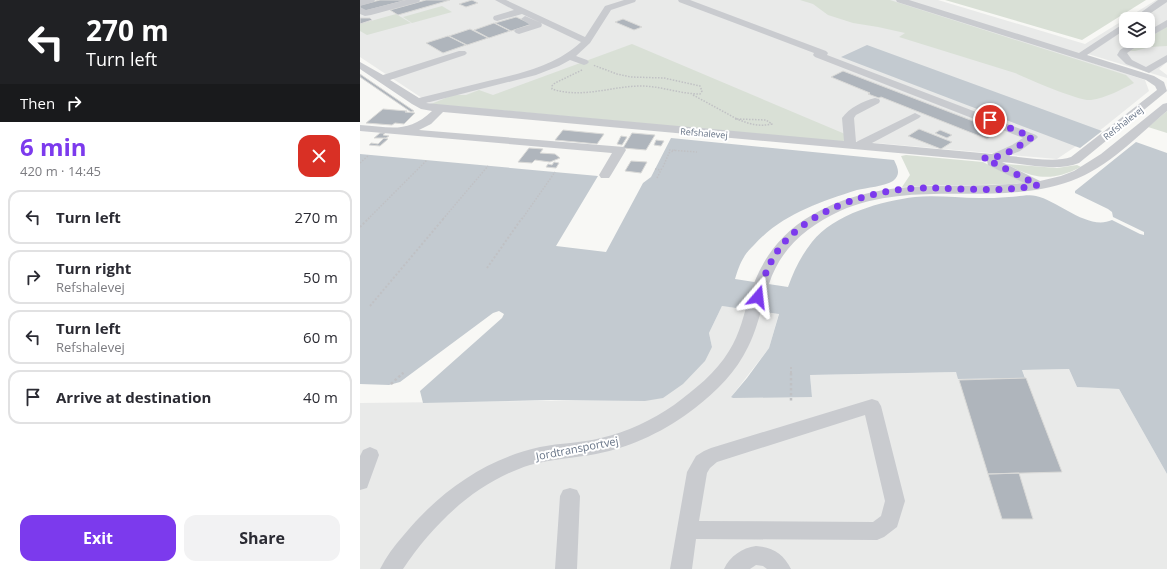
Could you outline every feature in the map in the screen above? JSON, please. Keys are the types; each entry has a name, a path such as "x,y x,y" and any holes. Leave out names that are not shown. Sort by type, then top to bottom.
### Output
{"street":[{"path":"360,3 371,0"},
{"path":"360,10 365,13 372,12 416,0"},
{"path":"499,0 538,25 519,31"},
{"path":"416,102 532,73 556,64 569,57 587,41 608,8 632,0"},
{"name":"Refshalevej","path":"682,0 823,53 818,55 1032,137 1016,148 988,158"},
{"name":"Refshalevej","path":"360,65 425,107 1051,164 1066,163 1075,160 1162,91 1160,84 1150,78 900,0"},
{"path":"1146,12 1164,0"},
{"path":"497,18 518,12 587,41"},
{"path":"1156,30 1167,22"},
{"path":"1080,56 1119,30"},
{"path":"1156,30 1167,32"},
{"path":"1129,48 1123,52 1122,55 1129,62 1167,78"},
{"path":"381,79 462,53"},
{"path":"569,57 588,66"},
{"path":"1149,70 1167,58"},
{"path":"875,101 852,113 848,118 854,146 914,116"},
{"name":"Jordtransportvej","path":"391,569 407,544 436,513 464,490 500,468 530,457 562,450 599,446 635,436 688,404 720,377 738,352 762,283 770,264 782,245 798,230 816,217 852,201 874,195 911,189 983,189 1038,185 1066,178 1096,164 1167,106"},
{"path":"402,131 427,122 440,109"},
{"path":"427,122 425,126 426,129 434,134"},
{"path":"360,137 364,128 620,150 605,175"},
{"path":"988,158 1038,185"},
{"path":"681,569 687,530 697,472 703,462 711,456 872,406 895,502 890,521 877,531 687,530"},
{"path":"360,482 370,456"},
{"path":"566,569 570,496"},
{"path":"735,569 746,558 755,555 773,560 780,569"}],"path":[{"path":"588,66 631,77 664,78 700,86 702,91 700,94 692,94 642,86 589,92 558,91 552,89 552,86 555,83 588,66"},
{"path":"692,94 735,119 759,126 767,126 772,124 766,120 735,119"},
{"path":"669,150 697,152"},
{"path":"657,178 670,153 675,150"},
{"path":"360,163 370,154"},
{"path":"360,227 427,160"},
{"path":"370,306 488,166"},
{"path":"655,169 662,168"},
{"path":"487,268 555,172"},
{"path":"791,367 791,401"},
{"path":"391,384 404,372"}],"shaded area":[{"path":"360,0 938,0 1085,44 1119,23 1119,48 1155,48 1155,12 1137,12 1156,0 1167,0 1167,62 1159,69 1167,75 1167,78 1088,54 1080,59 1145,80 1149,91 1103,128 1057,159 431,104 360,57"},
{"path":"800,0 890,0 1126,75 1134,83 1102,97 1085,100 1053,89 1015,73 899,37 905,33 853,23 828,15 813,4"},
{"path":"945,0 1146,0 1127,12 1119,12 1119,17 1082,40"},
{"path":"442,6 452,12 412,23 403,17"},
{"path":"396,14 411,23 367,35 360,31 360,24"},
{"path":"1167,26 1167,46 1155,47 1155,34"},
{"path":"632,44 845,134 846,142 431,104 453,95 466,95 479,90 493,95"},
{"path":"867,45 1102,131 1080,148 841,57"},
{"path":"1134,48 1146,48 1135,51 1130,51"},
{"path":"1167,111 1167,133 1148,127"},
{"path":"671,138 894,160 898,169 898,174 896,179 890,183 857,190 829,199 801,211 776,225 747,252 735,279 788,287 798,263 808,247 821,232 859,210 888,202 915,197 931,196 990,198 1033,195 1054,203 1083,219 1093,222 1112,220 1144,235 1144,232 1113,217 1112,212 1108,209 1075,193 1075,191 1136,142 1167,153 1167,474 1119,389 1077,387 1069,369 1022,370 1025,378 958,379 956,372 810,375 812,397 733,398 731,397 769,348 779,314 722,306 709,333 712,347 705,361 683,384 663,398 645,401 551,400 423,403 420,391 502,318 504,314 499,311 493,313 400,382 389,385 360,384 360,154 598,176 556,246 606,252 643,183 651,177"},
{"path":"906,155 983,162 1025,183 902,187 910,175 901,156"},
{"path":"1006,164 1057,168 1077,165 1081,167 1061,175 1043,177 1026,173"},
{"path":"722,306 779,313 769,348 731,397 812,397 810,375 956,372 959,379 1025,377 1022,370 1069,369 1077,387 1119,389 1167,474 1167,569 360,569 360,403 628,400 712,347 709,333"}],"building":[{"path":"380,0 407,0 365,11 360,8 360,5"},
{"path":"426,0 450,0 398,15 390,10"},
{"path":"472,0 478,3 466,7 459,4"},
{"path":"516,17 532,24 511,31 495,23"},
{"path":"360,18 370,18 372,20 360,24"},
{"path":"623,19 642,27 634,30 615,22"},
{"path":"494,23 510,31 489,38 474,30"},
{"path":"470,29 488,38 467,45 449,36"},
{"path":"448,36 466,45 443,53 426,43"},
{"path":"843,71 999,131 987,139 881,97 879,98 868,94 870,93 831,77"},
{"path":"360,74 414,111 411,112 360,77"},
{"path":"383,109 415,113 404,124 395,123 392,125 366,123"},
{"path":"919,129 952,142 941,149 908,136"},
{"path":"563,130 604,134 597,144 555,140"},
{"path":"940,130 952,135 947,138 935,133"},
{"path":"380,133 385,133 383,135 389,136 386,138 374,138"},
{"path":"632,133 655,135 646,150 623,148"},
{"path":"621,136 627,137 622,145 617,144"},
{"path":"384,138 388,139 380,146 369,145 371,143 378,144"},
{"path":"656,140 664,141 661,146 654,145"},
{"path":"529,148 543,149 540,153 555,154 560,158 550,162 535,160 532,163 518,162"},
{"path":"631,161 647,162 641,173 625,171"},
{"path":"554,162 559,163 556,168 546,167 548,164 552,165"},
{"path":"1026,378 1062,472 988,474 959,380"},
{"path":"1019,473 1033,519 1002,519 988,474"}],"route":[{"path":"758,297 764,276 782,245 798,230 816,217 839,206 874,195 904,190 923,188 1015,188 1038,185 984,158 992,158 1002,155 1016,148 1032,137 990,120"}]}
